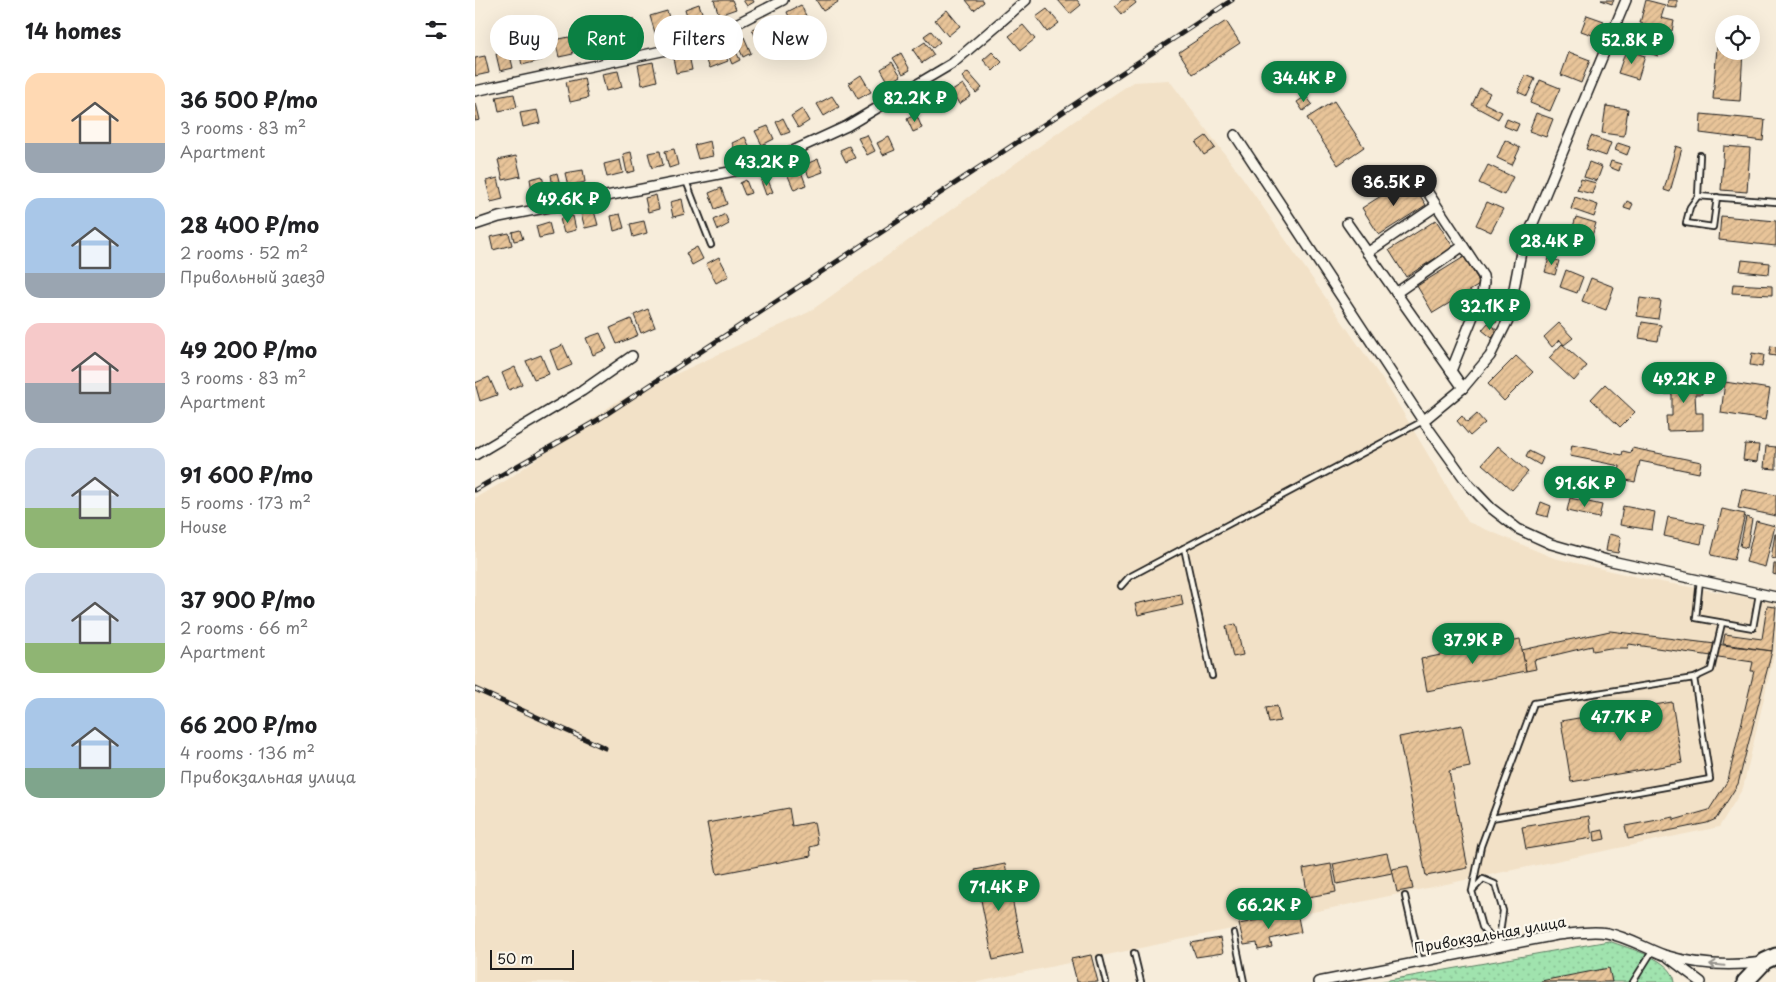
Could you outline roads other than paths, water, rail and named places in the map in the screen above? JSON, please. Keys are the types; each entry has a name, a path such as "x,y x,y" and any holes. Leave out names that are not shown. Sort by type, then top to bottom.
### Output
{"main road":[{"path":"1745,982 1771,959"}],"street":[{"path":"475,91 676,48 732,26 783,0"},
{"path":"475,225 499,217 759,166 847,126 953,63 1026,0"},
{"path":"1423,421 1463,388 1491,356 1508,320 1521,252 1626,0"},
{"path":"1235,136 1423,421 1469,485 1491,508 1518,529 1551,544 1776,597"},
{"path":"1421,182 1484,282 1482,294 1451,371"},
{"path":"1367,252 1436,206"},
{"path":"1347,224 1463,388"},
{"path":"1396,293 1463,246"},
{"path":"475,455 582,391 632,356"},
{"name":"Привокзальная улица","path":"1319,982 1557,935 1593,932 1620,937 1665,955 1721,966 1771,959"},
{"name":"Привокзальная улица","path":"1665,955 1701,982"}],"lane":[{"path":"1700,155 1698,196 1689,207 1686,224 1713,227 1717,197"},
{"path":"685,180 711,244"},
{"path":"1698,196 1776,202"},
{"path":"1121,586 1129,577 1423,421"},
{"path":"1184,548 1212,676"},
{"path":"1700,580 1696,618 1753,628 1759,594"},
{"path":"1498,946 1482,927 1472,891 1481,846 1534,703 1694,678 1711,670 1722,623"},
{"path":"1492,818 1710,779 1694,678"},
{"path":"1472,891 1483,879 1495,884 1503,911 1498,946"},
{"path":"1405,896 1421,962"},
{"path":"1234,934 1244,982"},
{"path":"1633,982 1653,950"},
{"path":"1134,952 1141,982"},
{"path":"1100,958 1106,982"}],"railway":[{"path":"475,490 596,421 1232,0"},
{"path":"475,689 605,748"}]}
